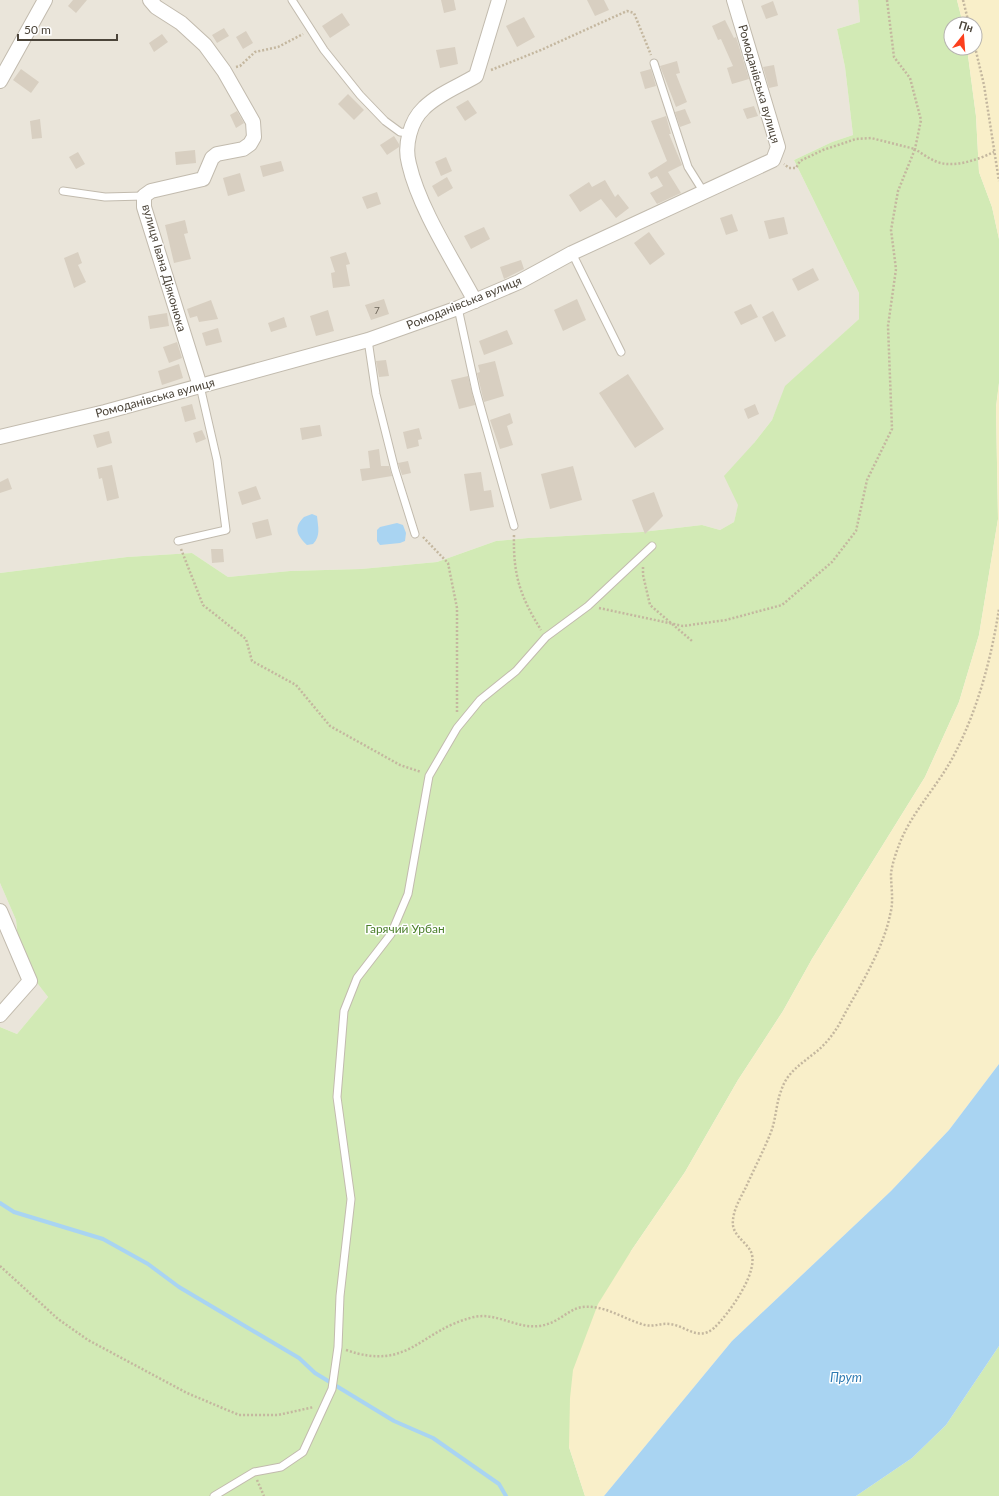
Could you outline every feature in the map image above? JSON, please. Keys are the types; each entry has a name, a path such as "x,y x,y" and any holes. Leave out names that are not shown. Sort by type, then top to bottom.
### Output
{"street":[{"path":"0,81 45,0"},
{"name":"вулиця Івана Діяконюка","path":"150,0 156,7 181,23 206,45 224,71 253,122 254,138 250,144 243,149 217,154 212,158 203,179 151,191 144,196 144,207 200,386"},
{"path":"475,301 418,194 408,163 409,133 423,108 439,96 476,76 499,0"},
{"name":"Ромоданівська вулиця","path":"0,438 200,386 368,340 458,308 519,282 572,253 703,191 773,160 778,147 734,0"},
{"path":"0,911 30,981 0,1015"}],"lane":[{"path":"292,0 324,50 360,95 385,121 400,132 409,133"},
{"path":"654,63 688,166 703,191"},
{"path":"63,191 105,197 144,196"},
{"path":"572,253 621,352"},
{"path":"458,308 476,391 514,526"},
{"path":"368,340 376,394 395,470 415,534"},
{"path":"178,541 226,530 217,460 200,386"},
{"path":"214,1496 254,1472 281,1466 303,1452 332,1389 336,1370 340,1296 350,1199 336,1097 344,1011 357,978 390,934 408,894 430,776 457,728 480,700 516,671 546,637 588,606 652,546"}],"path":[{"path":"588,606 683,626 726,620 782,604 832,562 856,531 867,480 892,429 888,326 896,269 891,230 898,191 915,149 921,120 910,78 894,57 887,0"},
{"path":"963,0 967,16"},
{"path":"476,76 541,50 628,11 634,13 654,63"},
{"path":"224,71 240,66 255,52 284,44 310,29"},
{"path":"977,56 984,85 999,181"},
{"path":"773,160 781,161 789,168 796,168 800,161 823,150 856,140 871,138 915,149 936,162 962,163 977,160 994,152"},
{"path":"514,526 513,557 517,579 526,606 546,637"},
{"path":"415,534 425,538 448,563 457,608 457,728"},
{"path":"178,541 203,605 246,639 252,661 296,685 330,726 400,765 430,776"},
{"path":"645,553 643,575 650,605 692,641"},
{"path":"338,1347 371,1357 392,1356 421,1343 437,1331 466,1319 485,1316 523,1326 537,1327 553,1323 574,1310 582,1307 603,1310 646,1325 657,1327 668,1324 696,1333 704,1334 716,1326 738,1296 753,1267 751,1252 737,1235 732,1223 736,1207 773,1128 784,1083 792,1071 828,1040 840,1024 884,937 893,901 891,873 900,842 917,811 952,759 973,715 995,635 999,609"},
{"path":"0,1266 58,1319 88,1340 187,1393 239,1415 278,1415 326,1404"},
{"path":"254,1472 264,1496"}],"shaded area":[{"path":"0,0 858,0 860,22 837,29 845,67 853,135 832,142 794,160 859,293 859,319 786,386 772,420 754,443 734,522 720,530 702,525 642,532 496,541 437,562 361,569 290,571 228,577 192,553 127,557 0,573"},
{"path":"0,883 16,920 20,961 48,997 17,1034 0,1027"}],"green space":[{"name":"Гарячий Урбан","path":"858,0 957,0 961,16 943,16 943,56 968,56 976,116 979,172 992,207 999,239 999,383 996,407 998,519 979,635 959,702 925,777 812,959 783,1011 738,1080 685,1172 631,1251 569,1447 585,1496 0,1496 0,1027 17,1034 48,997 20,961 16,920 0,883 0,573 127,557 192,553 228,577 290,571 361,569 437,562 496,541 642,532 702,525 720,530 734,522 738,505 724,476 754,443 772,420 785,386 859,319 859,293 794,160 832,142 853,135 845,67 837,29 860,22"},
{"path":"999,1346 999,1496 856,1496 912,1458 946,1425"}],"sand":[{"path":"957,0 999,0 999,239 992,207 979,172 976,116 968,56 983,56 983,16 961,16"},
{"path":"999,383 999,1064 949,1130 891,1191 732,1341 604,1496 585,1496 569,1447 570,1398 573,1370 598,1304 631,1251 685,1172 738,1080 783,1011 812,959 925,777 959,702 979,635 998,519 996,407"}],"water":[{"path":"312,514 317,516 318,535 313,544 307,545 299,535 297,528 304,517"},
{"path":"397,523 403,525 406,533 405,541 380,545 377,541 377,530 380,527"},
{"name":"Прут","path":"999,1064 999,1346 946,1425 912,1458 856,1496 604,1496 732,1341 891,1191 949,1130"}],"building":[{"path":"73,0 87,0 76,13 68,6"},
{"path":"441,0 454,0 456,10 444,13"},
{"path":"587,0 604,0 609,10 595,16"},
{"path":"773,1 778,15 766,19 761,6"},
{"path":"342,13 350,25 330,38 322,26"},
{"path":"524,17 535,37 517,47 506,26"},
{"path":"725,20 734,38 736,37 749,79 732,84 727,68 733,66 721,39 718,40 712,26"},
{"path":"224,28 229,36 217,43 212,35"},
{"path":"246,31 253,43 243,49 236,37"},
{"path":"162,34 168,42 154,52 149,43"},
{"path":"455,47 458,64 440,68 436,50"},
{"path":"677,61 680,73 676,74 687,102 676,107 660,66"},
{"path":"774,65 778,86 769,88 763,67"},
{"path":"21,69 39,82 31,93 13,80"},
{"path":"651,69 656,86 645,89 640,72"},
{"path":"348,94 364,110 354,120 338,104"},
{"path":"468,100 477,113 465,121 456,107"},
{"path":"754,106 758,116 747,119 743,109"},
{"path":"685,109 691,123 680,127 675,112"},
{"path":"237,111 244,123 236,128 230,115"},
{"path":"666,116 671,134 669,134 682,165 668,172 681,193 657,204 650,193 663,186 657,176 651,179 648,173 667,161 651,121"},
{"path":"40,119 42,138 32,139 30,121"},
{"path":"394,136 399,144 399,147 387,155 380,145"},
{"path":"195,150 196,163 176,165 175,152"},
{"path":"78,152 85,164 76,169 69,157"},
{"path":"446,157 452,171 441,176 435,162"},
{"path":"281,161 284,171 263,177 260,166"},
{"path":"240,173 245,191 228,196 223,178"},
{"path":"447,177 453,188 438,197 432,186"},
{"path":"605,180 615,197 618,194 629,208 616,218 601,199 580,212 569,195 589,182 592,187"},
{"path":"377,192 381,204 367,209 362,197"},
{"path":"732,214 738,231 726,235 720,218"},
{"path":"784,217 788,234 769,239 764,221"},
{"path":"185,220 188,233 184,234 191,259 174,263 165,225"},
{"path":"484,227 490,239 471,249 464,236"},
{"path":"649,232 665,254 650,265 634,243"},
{"path":"78,252 82,263 78,265 86,282 74,288 64,258"},
{"path":"346,252 350,264 346,265 350,286 333,288 331,273 335,272 330,257"},
{"path":"521,260 524,269 504,279 500,267"},
{"path":"813,268 819,280 798,291 792,279"},
{"path":"384,299 389,314 371,320 365,305"},
{"path":"577,299 586,320 563,331 554,310"},
{"path":"211,300 218,319 199,322 197,316 190,318 187,309"},
{"path":"751,304 758,317 741,325 734,312"},
{"path":"328,310 334,331 316,336 310,316"},
{"path":"773,311 786,336 775,342 762,317"},
{"path":"167,313 169,326 150,329 148,316"},
{"path":"284,317 287,327 271,332 268,323"},
{"path":"218,328 222,342 206,346 202,333"},
{"path":"507,330 513,344 484,355 479,341"},
{"path":"177,342 182,358 169,363 163,347"},
{"path":"386,360 389,376 379,377 376,361"},
{"path":"495,361 504,396 484,402 477,373 480,372 478,365"},
{"path":"179,364 183,378 162,385 158,371"},
{"path":"628,374 664,429 635,448 599,393"},
{"path":"468,376 475,405 459,409 451,380"},
{"path":"192,404 196,419 185,422 181,407"},
{"path":"755,404 759,414 748,419 744,409"},
{"path":"510,413 513,423 507,426 513,445 500,449 490,420"},
{"path":"320,425 322,436 302,440 300,428"},
{"path":"419,428 422,439 418,440 419,446 407,449 403,432"},
{"path":"202,430 206,439 196,443 193,433"},
{"path":"109,431 112,443 97,448 93,435"},
{"path":"379,449 381,466 389,466 392,476 362,481 360,469 370,468 368,451"},
{"path":"408,461 411,473 402,475 398,463"},
{"path":"112,465 119,498 107,501 102,478 99,479 97,468"},
{"path":"573,466 582,500 550,509 541,474"},
{"path":"481,472 484,491 491,490 494,507 470,511 464,474"},
{"path":"8,478 12,489 0,493 0,482"},
{"path":"256,486 261,499 242,505 238,492"},
{"path":"654,492 663,516 645,534 632,500"},
{"path":"268,519 272,535 256,539 252,523"},
{"path":"211,549 223,549 224,562 212,563"}],"waterway":[{"path":"0,1203 14,1212 103,1239 148,1264 179,1287 299,1358 315,1373 394,1421 433,1438 499,1484 506,1496"}]}
